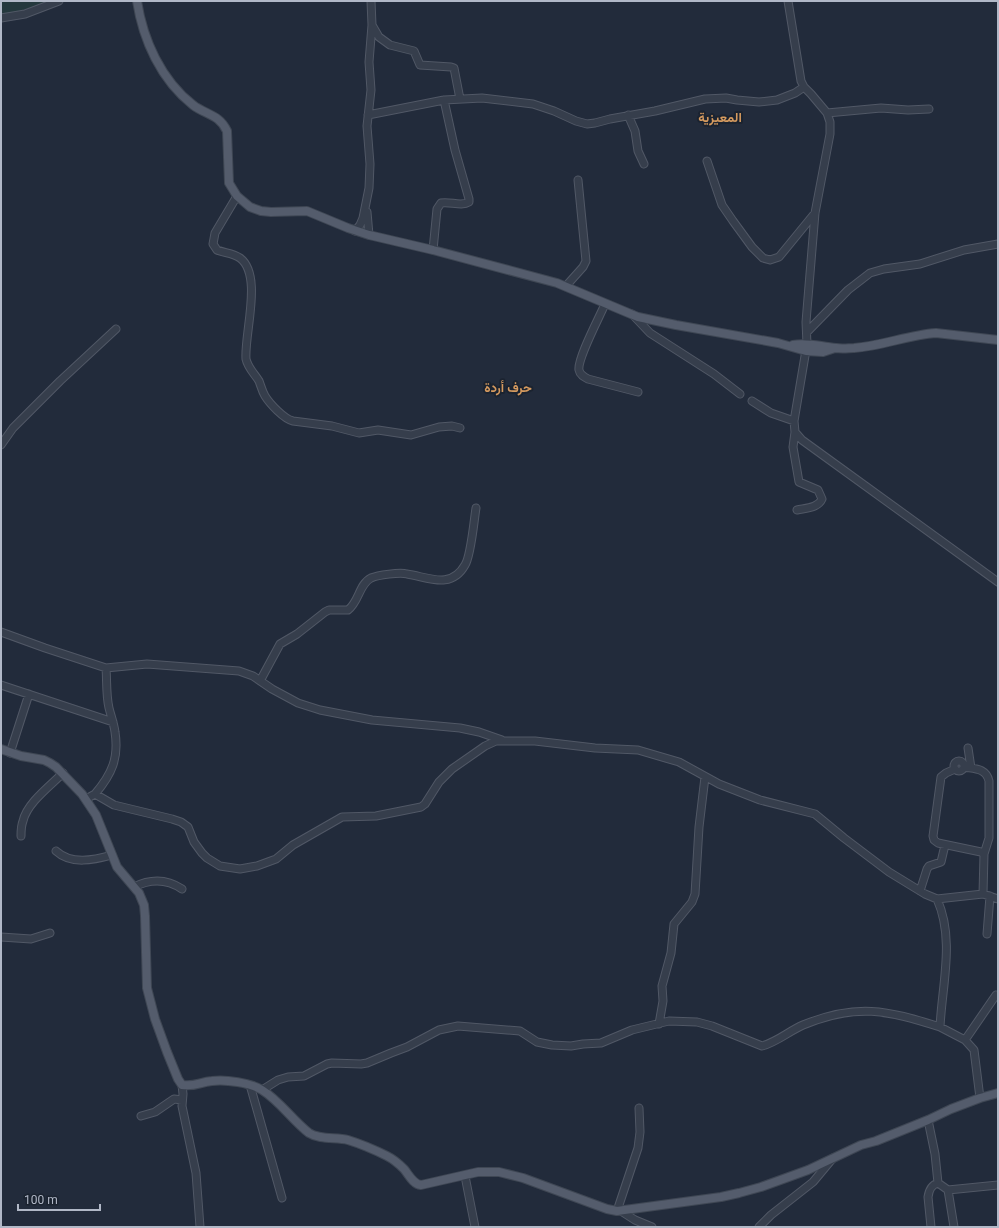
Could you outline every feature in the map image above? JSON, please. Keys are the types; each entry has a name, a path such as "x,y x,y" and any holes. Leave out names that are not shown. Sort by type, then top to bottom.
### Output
{"main road":[{"path":"137,1 145,36 153,56 160,66 193,105 220,119 225,125 227,130 229,182 237,196 250,207 262,211 307,211 355,231 509,269 566,286 605,304 632,314 665,323 807,347 823,352 835,348 866,346 932,333 998,340"},
{"path":"1,749 21,756 44,760 63,773 86,799 96,815 112,855 122,875 134,887 141,898 145,916 147,988 155,1019 178,1079 182,1085 195,1086 212,1080 218,1080 250,1085 262,1090 283,1107 310,1133 318,1136 351,1141 388,1157 401,1167 418,1185 478,1172 489,1172 511,1174 607,1209 619,1211 694,1201 740,1193 808,1170 861,1145 876,1141 928,1120 951,1108 998,1093"}],"street":[{"path":"1,18 25,14 59,1"},
{"path":"355,231 363,218 370,188 370,164 367,137 371,90 369,62 372,25 371,1"},
{"path":"788,1 798,70 804,87 827,113 830,122 830,134 815,213 806,322 807,347 794,421 795,432 793,447 799,482 818,490 822,499 820,504 816,506 797,510"},
{"path":"372,25 379,37 390,45 411,49 414,51 420,65 454,68 460,99"},
{"path":"368,115 444,100 482,98 533,104 554,111 576,121 588,124 628,115 655,111 705,99 726,98 759,102 777,100 795,93 804,87"},
{"path":"434,250 437,209 441,203 446,201 466,204 469,202 455,150 444,100"},
{"path":"827,113 881,108 908,110 929,109"},
{"path":"628,115 634,131 638,151 644,164"},
{"path":"707,162 722,205 752,247 763,258 770,260 779,257 815,213"},
{"path":"566,286 583,267 586,261 578,180"},
{"path":"237,196 215,233 213,244 217,250 239,257 248,269 251,294 246,359 249,369 258,380 264,395 281,414 287,419 293,421 332,426 359,433 378,430 411,435 439,427 452,426 460,428"},
{"path":"368,200 367,218 369,235"},
{"path":"807,332 848,290 870,274 884,268 924,263 964,250 998,244"},
{"path":"605,304 589,338 579,366 580,372 583,377 588,379 638,392"},
{"path":"632,314 650,333 714,374 740,394"},
{"path":"1,444 13,428 60,381 116,329"},
{"path":"752,401 771,413 794,421"},
{"path":"795,432 802,440 998,582"},
{"path":"260,681 280,644 297,634 325,612 329,610 348,610 354,604 365,582 368,580 378,576 406,573 442,580 452,578 458,574 466,564 476,508"},
{"path":"1,632 106,668 143,664 239,671 252,676 298,703 320,710 372,720 460,728 480,732 502,740"},
{"path":"86,799 95,794 108,778 116,758 116,733 109,705 106,668"},
{"path":"1,685 113,722"},
{"path":"10,753 29,694"},
{"path":"95,794 114,806 181,822 188,827 194,842 202,853 213,862 229,868 247,868 276,859 293,845 342,817 376,816 421,807 425,804 439,782 452,769 491,743 502,740 535,741 595,748 638,750 679,762 705,777 760,800 815,814 889,872 920,891 937,899 986,895 998,899"},
{"path":"967,768 968,748"},
{"path":"984,854 981,852 936,842 933,836 941,777 955,769 954,765 958,761 962,762 967,768 983,771 988,775 989,838 984,854 987,934"},
{"path":"21,836 23,820 28,810 40,795 63,773"},
{"path":"659,1024 663,1001 662,986 670,959 674,924 692,902 695,894 699,827 705,777"},
{"path":"920,891 927,869 929,866 940,862 945,845"},
{"path":"56,851 65,857 85,861 112,855"},
{"path":"134,887 144,882 156,881 173,884 182,889"},
{"path":"937,899 941,908 945,932 946,978 940,1026"},
{"path":"1,937 30,939 50,933"},
{"path":"965,1040 996,994"},
{"path":"262,1090 278,1080 288,1077 304,1076 327,1064 338,1062 361,1064 367,1063 407,1047 439,1030 451,1026 520,1031 537,1042 552,1045 571,1046 600,1043 632,1030 659,1024 676,1021 697,1022 718,1028 762,1046 802,1025 832,1015 849,1011 874,1011 892,1013 940,1026 965,1040 971,1046 974,1053 980,1098"},
{"path":"182,1085 182,1106 196,1173 200,1227"},
{"path":"250,1085 282,1198"},
{"path":"141,1116 155,1112 174,1099 182,1100"},
{"path":"639,1108 640,1132 638,1148 619,1211 648,1226"},
{"path":"928,1120 935,1154 938,1183 948,1190 998,1185"},
{"path":"759,1227 771,1215 813,1182 833,1158"},
{"path":"465,1176 475,1227"},
{"path":"931,1227 928,1197 933,1185 938,1183"},
{"path":"948,1190 954,1227"}],"green space":[{"path":"1,1 47,1 19,13 1,15"}],"district":[{"name":"المعيزية","path":"720,117"},
{"name":"حرف أردة","path":"508,387"}]}
